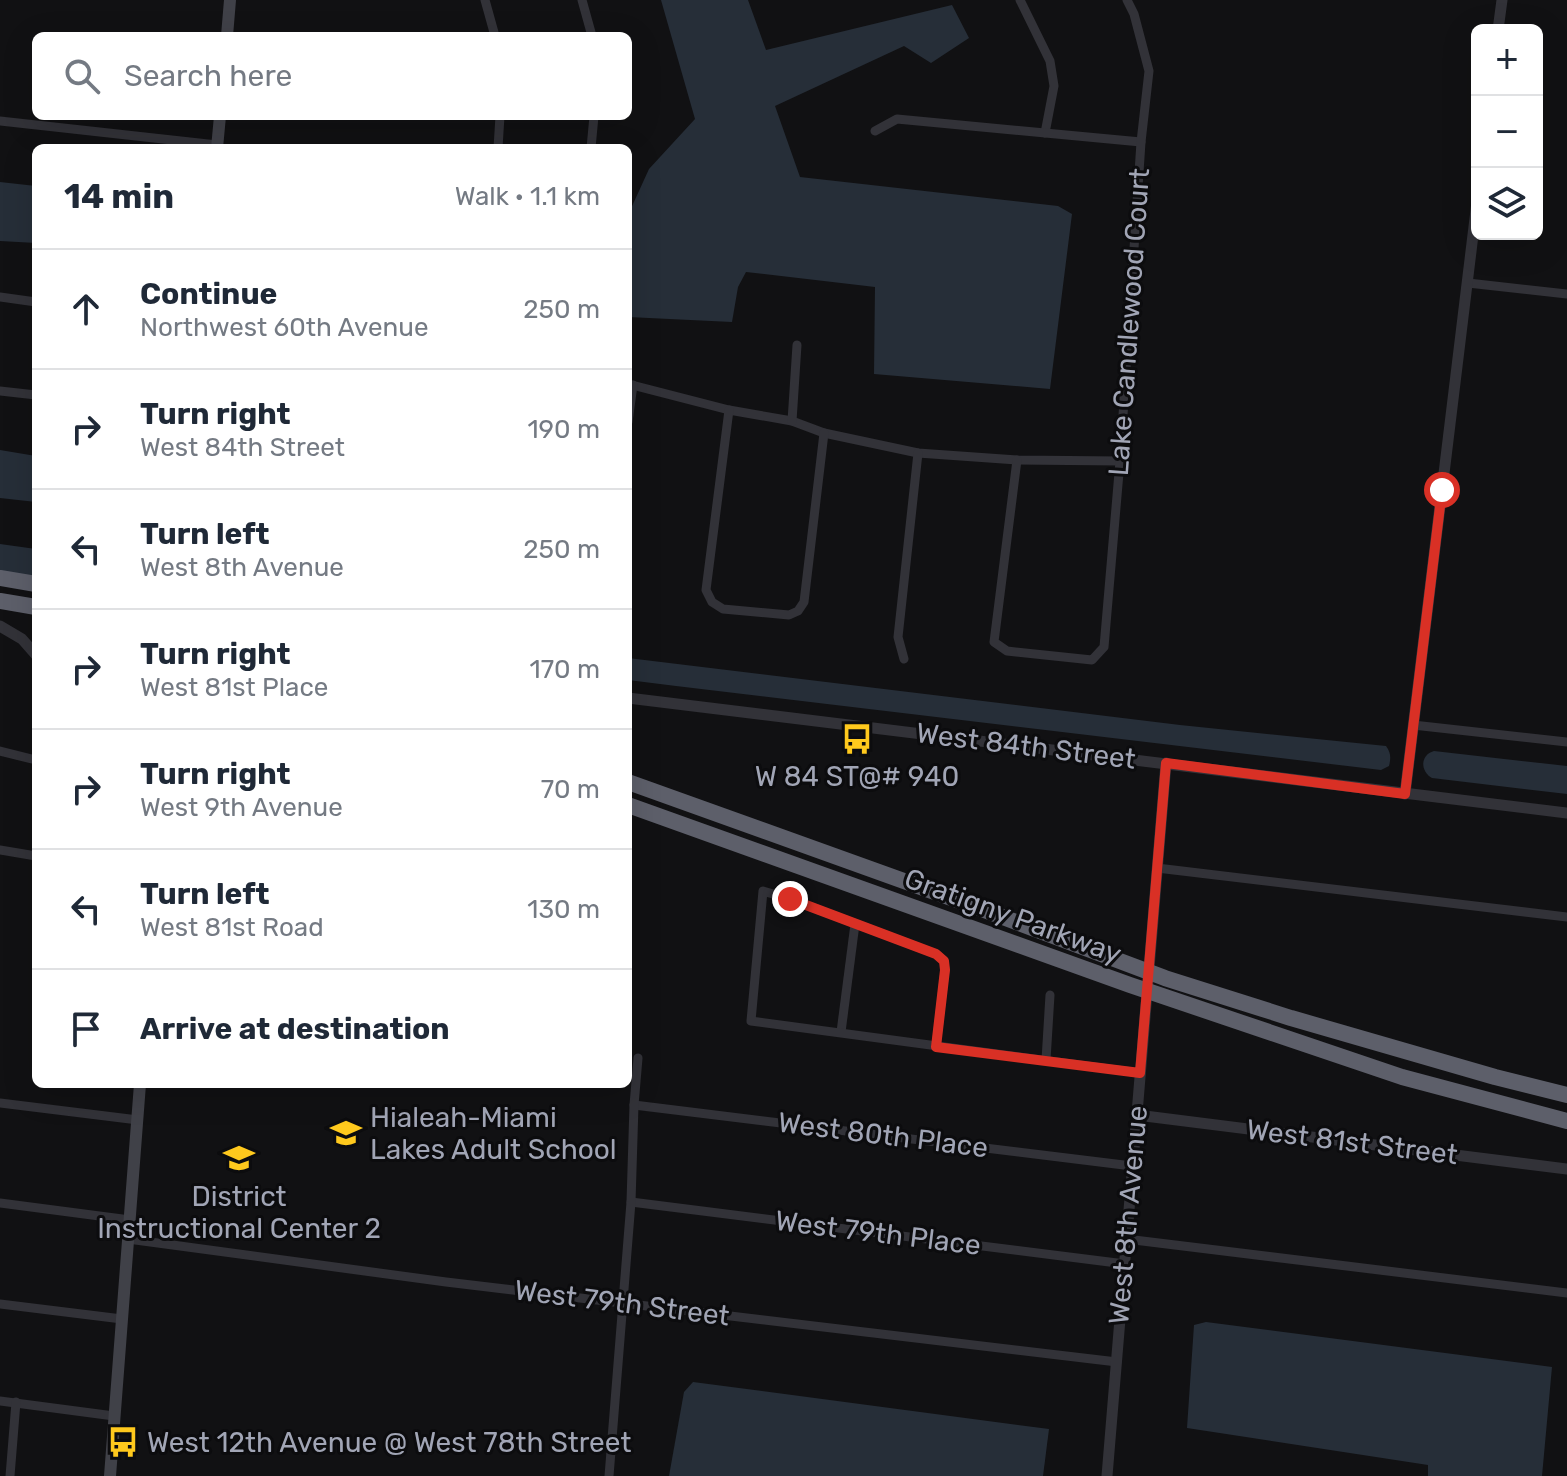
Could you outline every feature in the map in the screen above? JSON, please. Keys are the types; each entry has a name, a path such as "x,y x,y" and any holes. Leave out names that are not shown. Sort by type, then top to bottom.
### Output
{"highway":[{"path":"0,578 32,583"},
{"path":"0,601 32,606"},
{"name":"Gratigny Parkway","path":"632,783 1165,978 1291,1018 1567,1095"},
{"name":"Gratigny Parkway","path":"632,806 1163,997 1402,1077 1566,1121"},
{"path":"1495,1077 1567,1087"}],"main road":[{"path":"227,32 230,0"},
{"path":"217,144 220,120"},
{"path":"110,1476 140,1088"}],"street":[{"path":"485,0 494,32"},
{"path":"582,0 591,32"},
{"path":"1020,0 1050,61 1054,86 1045,133"},
{"name":"Lake Candlewood Court","path":"1017,460 994,642 1007,651 1092,660 1104,647 1141,142 1149,71 1134,14 1127,0"},
{"path":"1499,24 1502,0"},
{"path":"875,131 897,119 1141,142"},
{"path":"498,144 500,120"},
{"path":"591,144 594,120"},
{"path":"0,121 200,144"},
{"path":"1405,794 1473,240"},
{"path":"1468,283 1567,294"},
{"path":"0,297 32,301"},
{"path":"792,421 797,345"},
{"path":"632,385 729,410 792,421 824,433 918,453 1017,460 1120,461"},
{"path":"0,391 32,395"},
{"path":"729,410 706,590 712,602 723,609 789,615 798,611 804,602 824,433"},
{"path":"904,659 898,637 918,453"},
{"path":"0,626 22,639 32,650"},
{"name":"West 84th Street","path":"632,698 1567,813"},
{"path":"1413,725 1567,742"},
{"path":"0,751 32,759"},
{"name":"West 8th Avenue","path":"1107,1476 1166,763"},
{"path":"0,850 32,855"},
{"path":"1157,868 1567,917"},
{"path":"936,1047 944,961 936,954 763,891 751,1021 936,1047 1140,1073"},
{"path":"841,1032 855,924"},
{"path":"1046,1060 1050,995"},
{"path":"609,1476 624,1303 638,1058"},
{"path":"0,1103 138,1120"},
{"name":"West 80th Place","path":"634,1105 1132,1166"},
{"name":"West 81st Street","path":"1137,1115 1567,1169"},
{"name":"West 79th Place","path":"631,1202 1125,1264"},
{"path":"0,1203 130,1220"},
{"name":"West 79th Street","path":"128,1239 335,1268 1117,1362"},
{"path":"1126,1239 1567,1293"},
{"path":"0,1304 122,1319"},
{"path":"0,1401 114,1416"},
{"path":"10,1476 16,1402"}],"shaded area":[{"path":"661,0 748,0 766,50 952,5 969,38 931,63 904,46 775,106 800,177 1058,206 1072,214 1050,389 874,374 875,287 746,272 738,287 732,322 632,317 632,206 649,169 695,119"},
{"path":"0,182 32,186 32,243 0,241"},
{"path":"0,450 32,455 32,502 0,498"},
{"path":"0,544 32,548 32,578 0,572"},
{"path":"632,658 1180,725 1386,746 1390,753 1389,766 1381,770 632,680"},
{"path":"1434,751 1567,766 1567,794 1432,778 1425,771 1423,763 1426,756"},
{"path":"1206,1322 1552,1367 1542,1476 1428,1476 1428,1465 1187,1428 1194,1325"},
{"path":"693,1382 1049,1429 1043,1476 669,1476 684,1392"}],"place":[{"name":"W 84 ST@# 940","path":"857,739"},
{"name":"Hialeah-Miami Lakes Adult School","path":"346,1133"},
{"name":"District Instructional Center 2","path":"239,1158"},
{"name":"West 12th Avenue @ West 78th Street","path":"123,1442"}],"route":[{"path":"790,899 936,954 944,961 936,1047 1140,1073 1166,763 1405,794 1442,490"}]}
